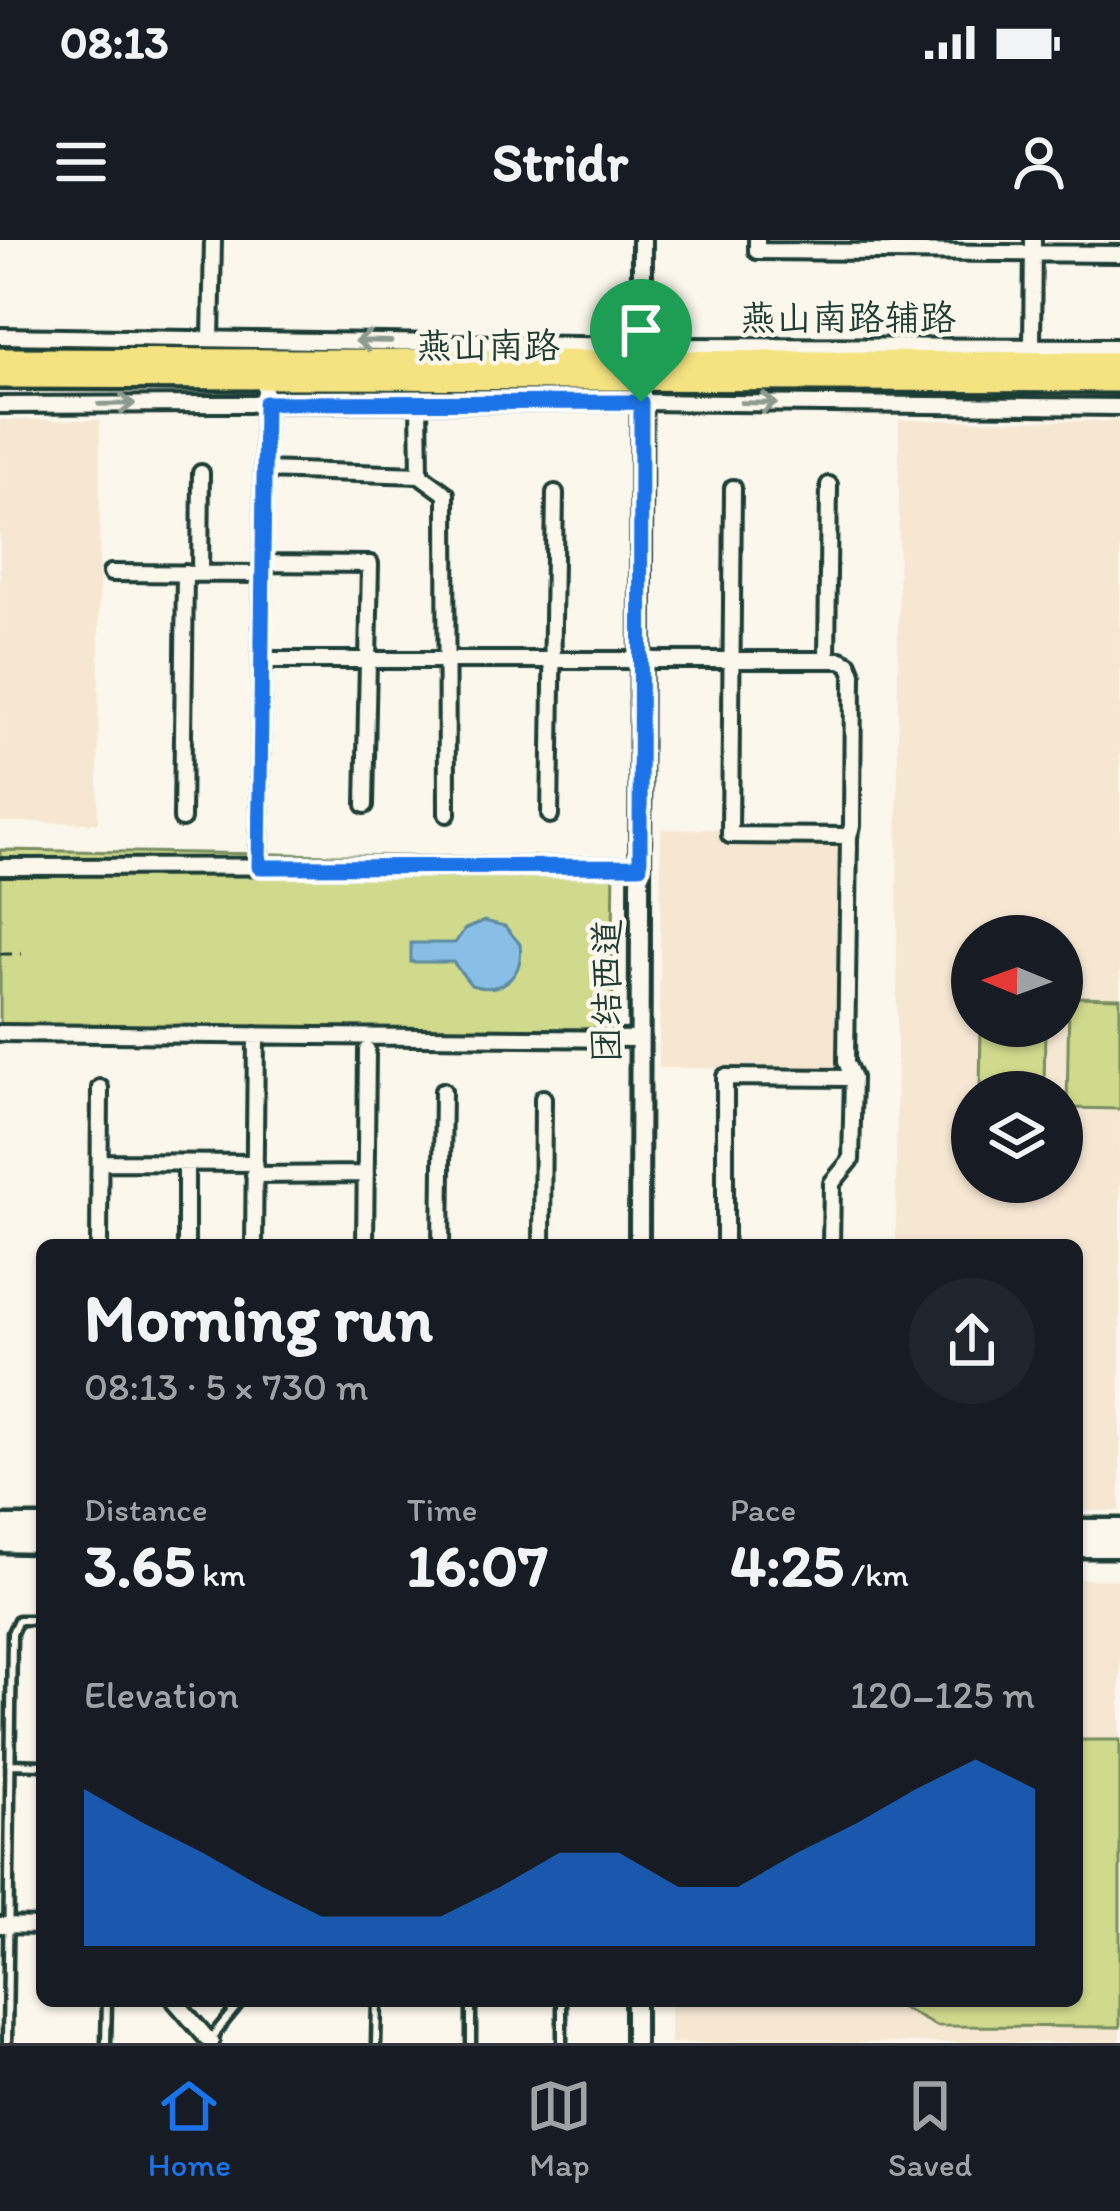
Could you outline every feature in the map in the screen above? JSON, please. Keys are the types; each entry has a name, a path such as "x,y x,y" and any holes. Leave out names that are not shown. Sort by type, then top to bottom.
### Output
{"main road":[{"name":"燕山南路","path":"0,359 1120,362"},
{"name":"燕山南路","path":"0,377 266,378 641,362 1120,381"},
{"path":"0,1526 36,1526"},
{"path":"1083,1529 1120,1529"},
{"path":"0,1543 36,1543"},
{"path":"1083,1547 1120,1547"}],"street":[{"path":"211,339 213,240"},
{"name":"团结西道","path":"639,1239 642,240"},
{"path":"757,240 757,251 933,246 1120,254"},
{"path":"1032,347 1033,247"},
{"name":"燕山南路辅路","path":"0,336 211,339 641,362 1120,347"},
{"path":"259,867 266,378"},
{"path":"419,403 421,475"},
{"path":"0,405 1120,406"},
{"path":"264,470 421,475 446,494 447,814"},
{"path":"182,819 201,472"},
{"path":"827,659 830,485"},
{"path":"733,488 730,835 849,836"},
{"path":"550,815 555,493"},
{"path":"111,573 370,564 365,805"},
{"path":"262,660 841,659 849,664 853,674 852,826 846,1062 853,1078 851,1160 832,1183 831,1239"},
{"path":"0,867 640,866"},
{"path":"0,1033 639,1039"},
{"path":"254,1239 256,1035"},
{"path":"365,1239 368,1050"},
{"path":"724,1239 725,1077 853,1078"},
{"path":"99,1239 100,1088"},
{"path":"442,1239 443,1090"},
{"path":"542,1239 543,1098"},
{"path":"100,1162 366,1174"},
{"path":"185,1239 186,1163"},
{"path":"4,1925 36,1925"},
{"path":"180,2007 210,2042"},
{"path":"635,2007 635,2043"}],"lane":[{"path":"7,2043 4,1925 12,1633 18,1620 36,1620"},
{"path":"10,1764 36,1765"},
{"path":"106,2043 107,2007"},
{"path":"210,2042 236,2007"},
{"path":"376,2043 377,2007"},
{"path":"471,2007 471,2043"},
{"path":"562,2007 562,2043"}],"path":[{"path":"0,954 22,953"}],"shaded area":[{"path":"0,420 100,420 98,823 0,822"},
{"path":"899,420 1120,421 1120,1511 1083,1511 1083,1239 896,1239"},
{"path":"661,829 843,830 842,1069 659,1068"},
{"path":"1083,1579 1120,1579 1120,2043 670,2043 670,2007 1083,2007"}],"green space":[{"path":"0,850 614,859 612,1029 0,1027"},
{"path":"1083,997 1120,998 1120,1109 1083,1108 1083,1071 1068,1071 1068,1047 1083,1047"},
{"path":"981,1047 1045,1047 1044,1071 980,1071"},
{"path":"1083,1740 1120,1740 1120,2027 936,2026 902,2008 1083,2007"}],"water":[{"path":"484,921 505,926 520,944 514,974 501,985 471,985 453,962 411,962 411,943 455,943 465,929"}],"route":[{"path":"641,402 640,866 259,867 265,403 641,402"}]}
